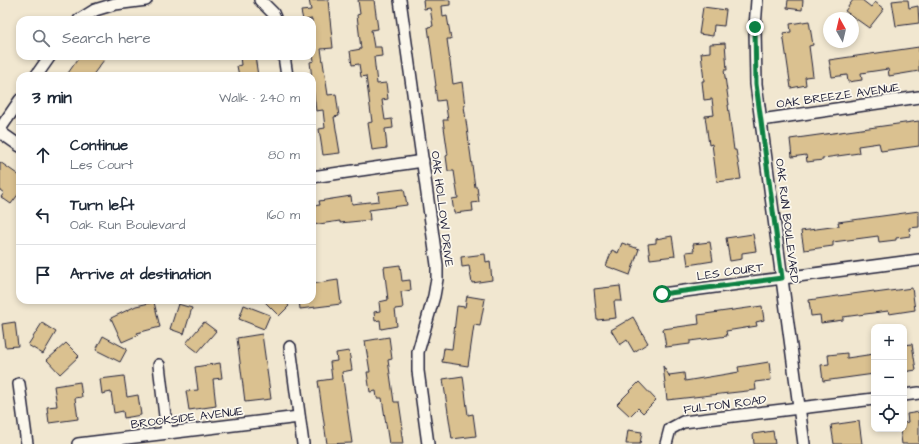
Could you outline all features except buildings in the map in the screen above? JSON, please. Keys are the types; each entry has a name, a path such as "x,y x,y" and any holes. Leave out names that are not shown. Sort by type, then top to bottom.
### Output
{"street":[{"path":"85,16 95,10 108,6 146,0"},
{"path":"260,0 274,16"},
{"name":"OAK HOLLOW DRIVE","path":"400,0 437,265 437,279 434,296 418,352 418,371 428,444"},
{"name":"OAK RUN BOULEVARD","path":"758,0 754,51 756,84 804,444"},
{"path":"39,72 47,60"},
{"path":"285,60 286,72"},
{"name":"OAK BREEZE AVENUE","path":"761,120 919,97"},
{"path":"16,106 0,130 16,143"},
{"path":"316,176 423,161"},
{"name":"LES COURT","path":"662,294 919,260"},
{"path":"290,347 303,444"},
{"path":"159,365 168,433"},
{"path":"19,384 27,444"},
{"path":"907,395 919,393"},
{"name":"FULTON ROAD","path":"666,444 670,429 682,422 871,399"},
{"name":"BROOKSIDE AVENUE","path":"78,444 299,417"}],"route":[{"path":"662,294 782,278 756,84 754,51 755,27"}]}
